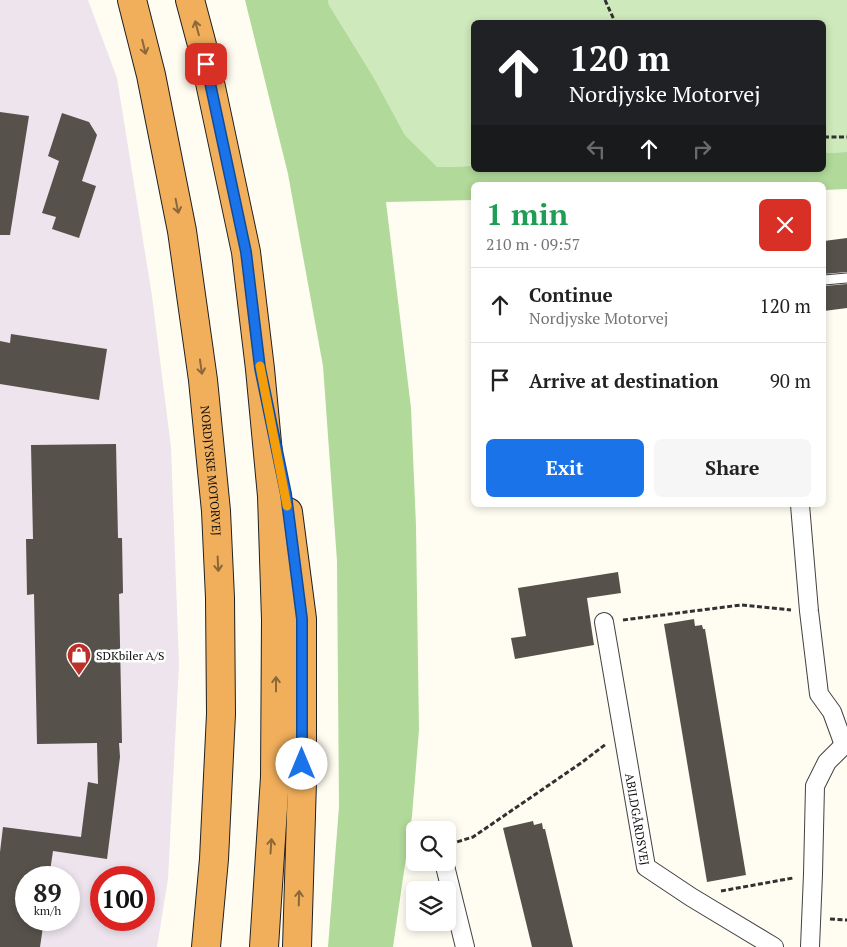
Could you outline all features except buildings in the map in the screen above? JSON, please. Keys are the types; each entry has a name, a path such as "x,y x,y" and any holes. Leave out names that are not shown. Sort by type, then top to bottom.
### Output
{"highway":[{"name":"NORDJYSKE MOTORVEJ","path":"132,0 151,75 182,231 203,380 216,511 220,598 221,714 214,859 206,947"},
{"path":"190,0 202,45 246,252 260,368 272,496 276,620 276,777 264,947"},
{"path":"260,368 286,494 302,619 302,782 297,947"},
{"path":"188,947 221,714"}],"street":[{"path":"800,507 809,611 819,694 832,712 845,744 827,762 815,786 810,947"},
{"name":"ABILDGÅRDSVEJ","path":"604,622 646,867 691,897 774,947"},
{"path":"446,871 465,947"}],"lane":[{"path":"826,280 847,278"}],"path":[{"path":"605,0 614,20"},
{"path":"826,137 847,137"},
{"path":"604,622 741,605 809,611"},
{"path":"456,842 473,837 603,746 623,736"},
{"path":"691,897 813,874"}],"shaded area":[{"path":"0,0 88,0 117,78 152,296 171,447 179,664 168,879 157,947 0,947"}],"green space":[{"path":"245,0 328,0 329,5 374,78 405,135 437,167 471,166 471,172 826,172 826,153 847,152 847,189 826,190 826,182 471,182 471,200 386,202 411,408 416,526 419,730 412,816 411,821 406,821 406,857 393,947 328,947 339,807 337,561 323,366 288,174"},
{"path":"328,0 847,0 847,152 826,153 826,20 471,20 471,166 436,167 405,135 374,78 329,5"}],"slow traffic":[{"path":"260,366 287,506"}],"place":[{"name":"SDKbiler A/S","path":"79,676"}],"route":[{"path":"206,64 246,252 260,368 286,494 302,619 302,764"}]}
